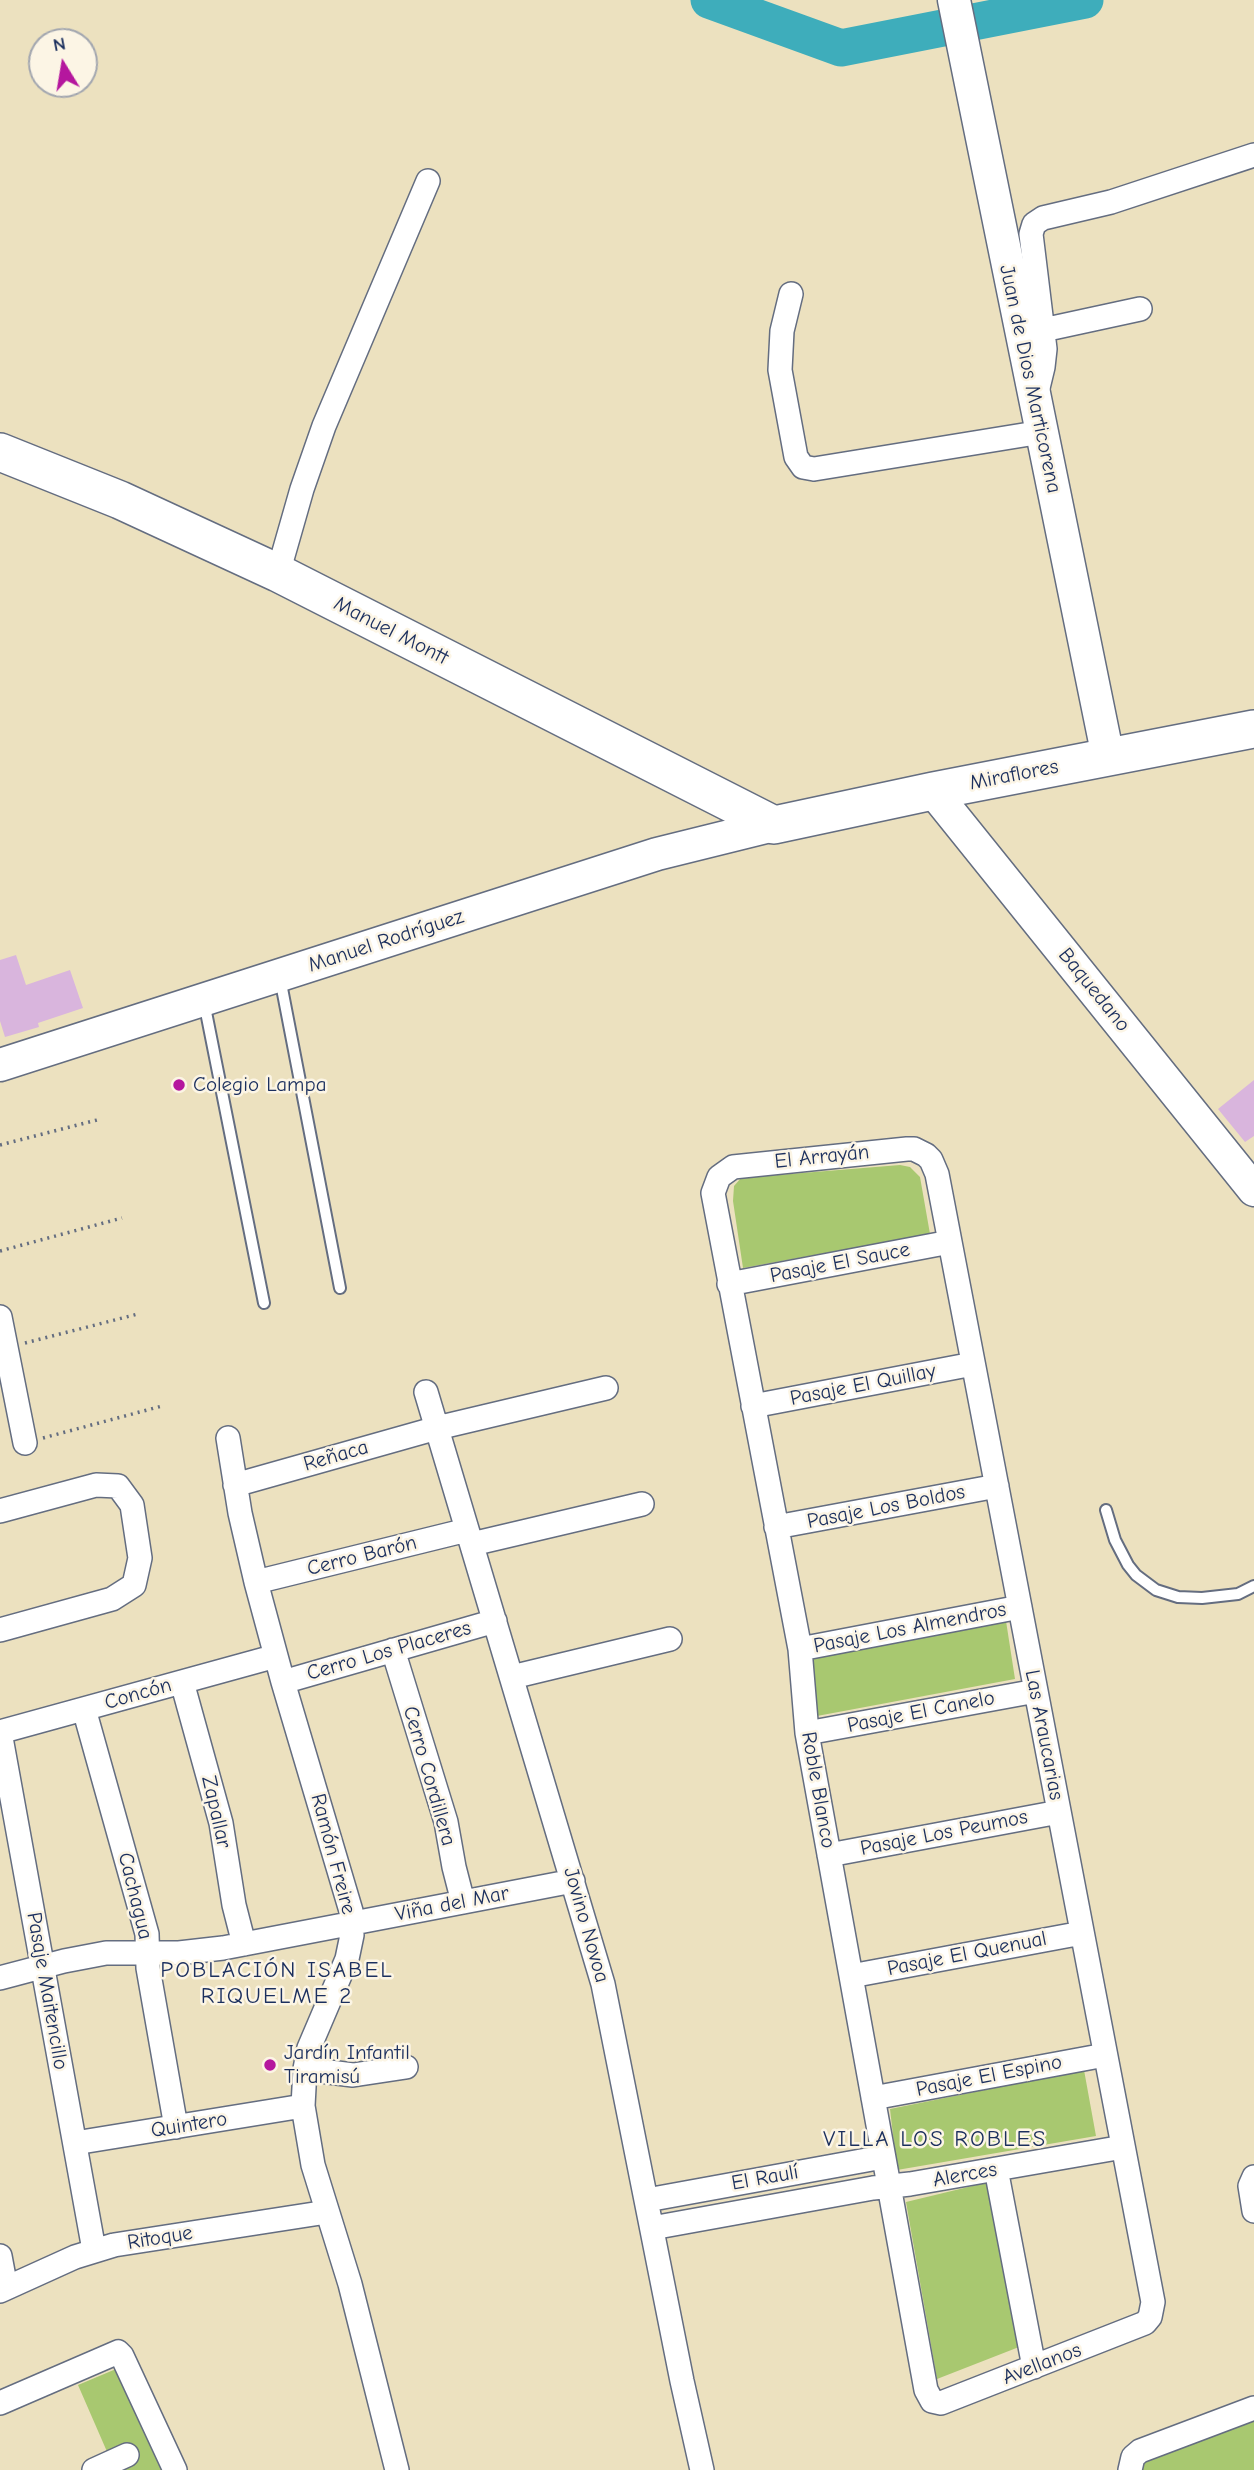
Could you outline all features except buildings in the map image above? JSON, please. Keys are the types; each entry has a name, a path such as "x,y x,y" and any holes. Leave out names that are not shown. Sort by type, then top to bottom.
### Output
{"main road":[{"name":"Manuel Montt","path":"0,452 120,500 278,573 774,825"},
{"name":"Miraflores","path":"774,825 933,791 1254,729"}],"street":[{"name":"Juan de Dios Marticorena","path":"954,0 1108,757"},
{"path":"1035,399 1043,367 1043,330 1031,234 1038,220 1111,202 1254,155"},
{"path":"278,573 302,489 324,426 428,181"},
{"path":"791,294 782,331 780,370 796,457 803,467 814,470 1042,432"},
{"path":"1043,330 1140,309"},
{"name":"Baquedano","path":"933,791 1254,1190"},
{"name":"Manuel Rodríguez","path":"0,1065 657,854 774,825"},
{"name":"El Arrayán","path":"719,1177 725,1171 742,1166 907,1149 914,1149 926,1155"},
{"name":"Las Araucarias","path":"926,1155 932,1160 937,1174 1153,2302 1150,2317"},
{"name":"Roble Blanco","path":"719,1177 713,1201 800,1649 807,1733 926,2390 932,2401"},
{"name":"Pasaje El Sauce","path":"729,1284 950,1242"},
{"path":"0,1317 25,1443"},
{"name":"Pasaje El Quillay","path":"753,1406 973,1364"},
{"name":"Reñaca","path":"235,1485 437,1428 606,1388"},
{"name":"Jovino Novoa","path":"426,1392 603,1984 702,2470"},
{"name":"Ramón Freire","path":"228,1438 256,1582 283,1682 348,1895 353,1923 347,1959 314,2033 305,2069 303,2106 313,2165 350,2284 397,2470"},
{"path":"0,1511 96,1485 118,1486 132,1505 140,1558 134,1585 112,1599 0,1630"},
{"name":"Pasaje Los Boldos","path":"776,1527 996,1486"},
{"name":"Cerro Barón","path":"256,1582 642,1504"},
{"name":"Pasaje Los Almendros","path":"800,1649 1020,1607"},
{"name":"Cerro Los Placeres","path":"283,1682 495,1620"},
{"path":"512,1676 670,1639"},
{"name":"Cerro Cordillera","path":"393,1650 446,1822 463,1902"},
{"name":"Concón","path":"0,1732 276,1656"},
{"name":"Zapallar","path":"182,1682 220,1823 234,1905 244,1944"},
{"name":"Pasaje El Canelo","path":"807,1733 1036,1690"},
{"name":"Cachagua","path":"84,1709 148,1934 148,1968 176,2127"},
{"name":"Pasaje Maitencillo","path":"0,1732 94,2250"},
{"name":"Pasaje Los Peumos","path":"829,1855 1059,1812"},
{"name":"Viña del Mar","path":"0,1978 106,1953 201,1952 573,1881"},
{"name":"Pasaje El Quenual","path":"851,1976 1082,1933"},
{"name":"Pasaje El Espino","path":"873,2098 1105,2055"},
{"path":"305,2069 353,2075 406,2067"},
{"name":"Quintero","path":"75,2143 303,2106"},
{"name":"Alerces","path":"889,2186 1123,2147"},
{"name":"El Raulí","path":"647,2200 883,2157"},
{"path":"996,2169 1034,2367"},
{"path":"1253,2178 1250,2193 1254,2211"},
{"name":"El Raulí","path":"652,2228 889,2186"},
{"name":"Ritoque","path":"3,2289 94,2250 327,2212"},
{"path":"0,2256 3,2289"},
{"name":"Avellanos","path":"932,2401 941,2403 1145,2323 1150,2317"},
{"path":"0,2403 118,2352 175,2470"},
{"path":"1130,2466 1140,2451 1254,2408"},
{"path":"94,2470 127,2455"}],"lane":[{"path":"279,975 340,1289"},
{"path":"204,1000 264,1303"},
{"path":"1106,1510 1115,1540 1128,1565 1136,1575 1156,1590 1178,1597 1202,1598 1238,1594 1254,1586"}],"path":[{"path":"0,1146 101,1119"},
{"path":"0,1251 122,1218"},
{"path":"6,1348 138,1314"},
{"path":"25,1443 162,1406"}],"green space":[{"path":"900,1165 910,1167 920,1177 930,1234 743,1268 733,1201 734,1186 741,1178"},
{"path":"1006,1621 1015,1679 817,1716 813,1656"},
{"path":"1084,2070 1096,2136 897,2170 890,2109"},
{"path":"989,2182 1019,2347 937,2379 906,2202"},
{"path":"116,2369 162,2470 115,2470 78,2385"},
{"path":"1254,2414 1254,2470 1140,2470 1143,2460"}],"waterway":[{"path":"709,0 841,48 1085,0"}],"place":[{"name":"Colegio Lampa","path":"179,1085"},
{"name":"Jardín Infantil Tiramisú","path":"270,2065"}],"district":[{"name":"POBLACIÓN ISABEL RIQUELME 2","path":"277,1983"},
{"name":"VILLA LOS ROBLES","path":"935,2139"}]}
